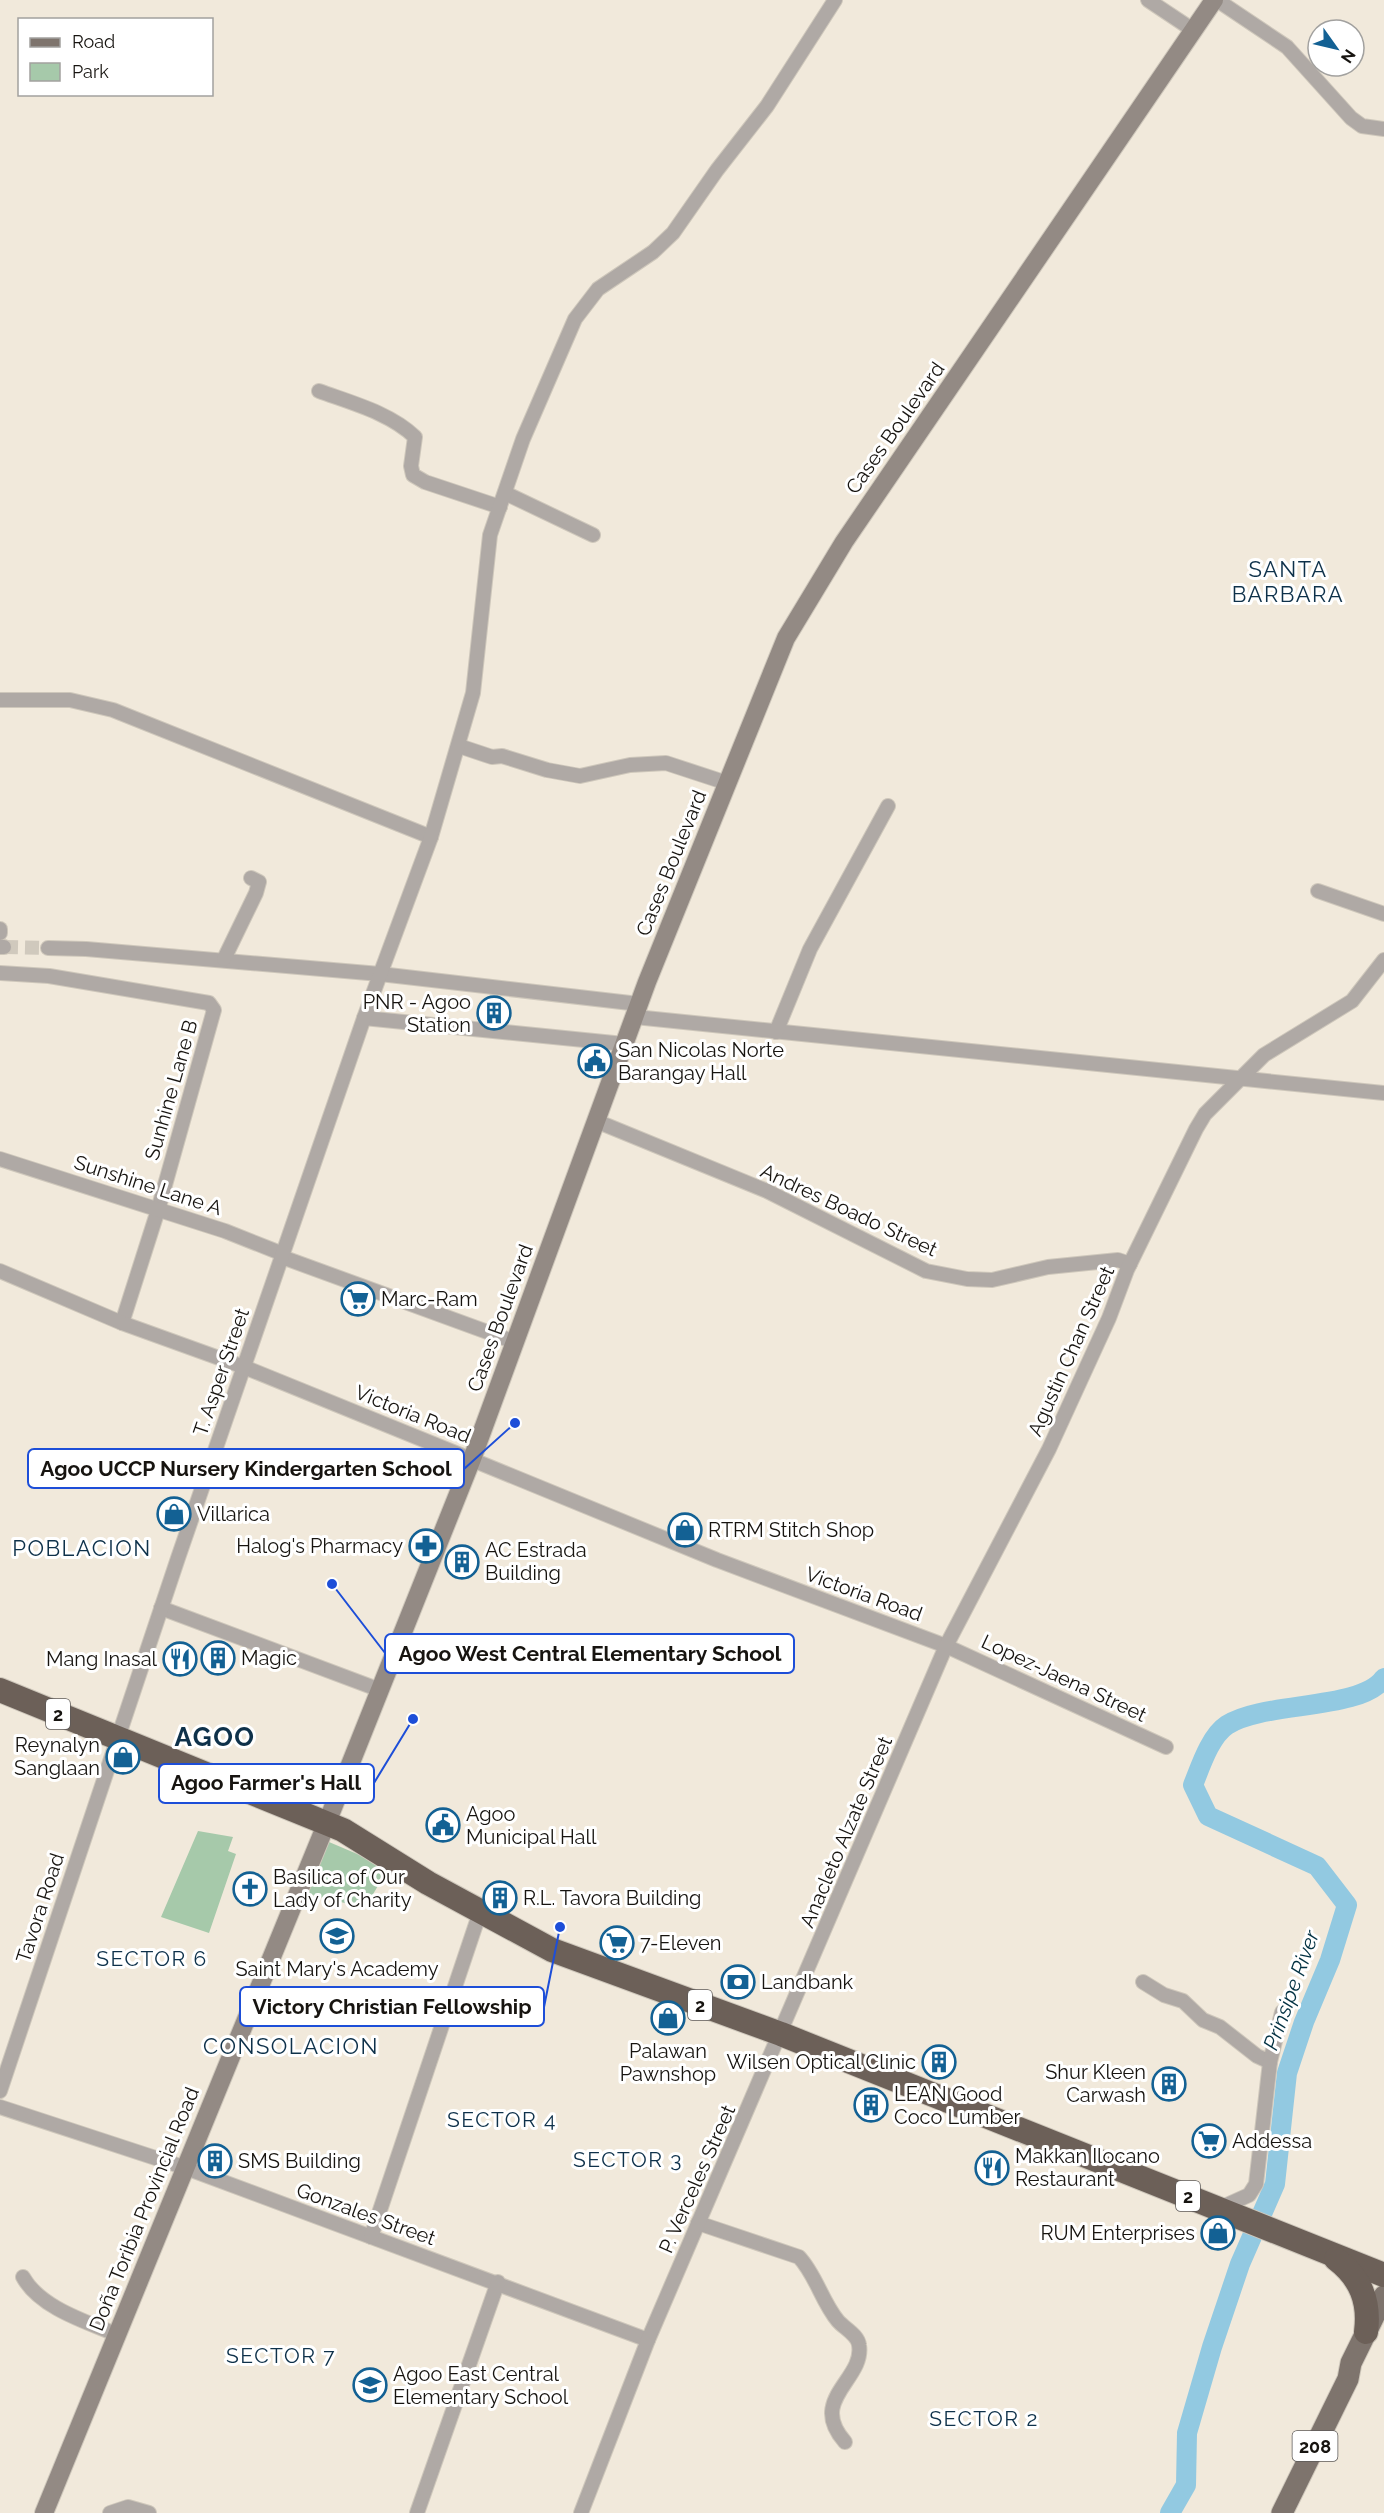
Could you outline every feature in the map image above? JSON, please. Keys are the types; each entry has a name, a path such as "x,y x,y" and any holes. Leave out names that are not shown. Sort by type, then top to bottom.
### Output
{"highway":[{"name":"2","path":"0,1690 326,1822 480,1912 552,1950 781,2034 1384,2275"},
{"path":"1327,2252 1345,2266 1365,2297 1369,2313 1379,2324"}],"main road":[{"name":"208","path":"1282,2513 1348,2379 1360,2368 1379,2324 1384,2296"}],"street":[{"name":"T. Asper Street","path":"117,1738 364,1018 431,837 473,693 490,535 523,440 581,309 598,289 653,252 673,233 717,170 767,106 835,0"},
{"path":"1148,0 1193,30"},
{"path":"1215,0 1287,47 1351,118 1362,126 1384,129"},
{"name":"Cases Boulevard","path":"326,1822 472,1459 637,1010 786,638 809,597 1215,0"},
{"path":"320,391 369,409 406,429 415,437 411,466 413,475 425,482 500,507"},
{"path":"505,493 593,535"},
{"path":"0,700 70,700 113,710 431,837"},
{"path":"459,746 492,757 502,756 547,770 580,776 630,765 666,763 728,783"},
{"path":"776,1032 810,949 888,806"},
{"path":"224,959 256,893 259,882 250,878"},
{"path":"1318,891 1384,914"},
{"path":"48,948 224,959 380,974 776,1032 1074,1060 1384,1093"},
{"name":"Agustin Chan Street","path":"946,1646 1049,1449 1109,1318 1130,1264 1205,1114 1264,1055 1352,1001 1384,960"},
{"name":"Sunhine Lane B","path":"0,973 49,976 209,1003 214,1010 158,1210 122,1323"},
{"path":"364,1018 624,1044"},
{"name":"Andres Boado Street","path":"596,1121 767,1191 926,1271 967,1279 992,1280 1048,1267 1118,1260 1130,1264"},
{"name":"Sunshine Lane A","path":"0,1159 225,1231 282,1255 515,1342"},
{"name":"Victoria Road","path":"0,1271 122,1323 244,1367 717,1560 946,1646"},
{"path":"161,1608 380,1690"},
{"name":"Lopez-Jaena Street","path":"946,1646 1166,1747"},
{"name":"Anacleto Alzate Street","path":"781,2034 946,1646"},
{"name":"Tavora Road","path":"0,2091 117,1738"},
{"name":"Doña Toribia Provincial Road","path":"44,2513 326,1822"},
{"path":"371,2237 480,1912"},
{"path":"1143,1982 1164,1995 1183,2001 1203,2020 1220,2027 1257,2056 1270,2062"},
{"path":"1225,2212 1249,2195 1256,2184 1270,2062 1282,2012"},
{"name":"P. Verceles Street","path":"581,2513 648,2340 781,2034"},
{"name":"Gonzales Street","path":"0,2107 186,2168 498,2282 648,2340"},
{"path":"698,2223 799,2257 838,2321 858,2340 857,2361 832,2409 837,2432 845,2442"},
{"path":"23,2277 29,2288 40,2297 77,2318 118,2335"},
{"path":"417,2513 498,2282"},
{"path":"110,2513 128,2507 149,2513"}],"green space":[{"path":"198,1831 233,1837 228,1851 236,1854 209,1933 161,1917"},
{"path":"329,1842 362,1856 386,1872 365,1908 308,1894"}],"waterway":[{"name":"Prinsipe River","path":"1170,2513 1186,2485 1187,2433 1212,2347 1240,2264 1275,2184 1287,2073 1304,2022 1330,1960 1347,1905 1317,1866 1208,1816 1193,1785 1211,1744 1227,1725 1243,1717 1264,1712 1355,1696 1372,1689 1384,1678"}],"tunnel":[{"path":"4,947 48,948"}],"place":[{"name":"PNR - Agoo Station","path":"494,1013"},
{"name":"San Nicolas Norte Barangay Hall","path":"595,1061"},
{"name":"Marc-Ram","path":"358,1299"},
{"name":"Agoo UCCP Nursery Kindergarten School","path":"515,1423"},
{"name":"Villarica","path":"174,1514"},
{"name":"RTRM Stitch Shop","path":"685,1530"},
{"name":"Halog's Pharmacy","path":"426,1546"},
{"name":"AC Estrada Building","path":"462,1562"},
{"name":"Agoo West Central Elementary School","path":"332,1584"},
{"name":"Magic","path":"218,1658"},
{"name":"Mang Inasal","path":"180,1659"},
{"name":"Agoo Farmer's Hall","path":"413,1719"},
{"name":"Reynalyn Sanglaan","path":"123,1757"},
{"name":"Agoo Municipal Hall","path":"443,1825"},
{"name":"Basilica of Our Lady of Charity","path":"250,1889"},
{"name":"R.L. Tavora Building","path":"500,1898"},
{"name":"Victory Christian Fellowship","path":"560,1927"},
{"name":"Saint Mary's Academy","path":"337,1936"},
{"name":"7-Eleven","path":"617,1943"},
{"name":"Landbank","path":"738,1982"},
{"name":"Palawan Pawnshop","path":"668,2018"},
{"name":"Wilsen Optical Clinic","path":"939,2062"},
{"name":"Shur Kleen Carwash","path":"1169,2084"},
{"name":"LEAN Good Coco Lumber","path":"871,2105"},
{"name":"Addessa","path":"1209,2141"},
{"name":"SMS Building","path":"215,2161"},
{"name":"Makkan Ilocano Restaurant","path":"992,2168"},
{"name":"RUM Enterprises","path":"1218,2233"},
{"name":"Agoo East Central Elementary School","path":"370,2385"}],"district":[{"name":"SANTA BARBARA","path":"1288,582"},
{"name":"POBLACION","path":"82,1548"},
{"name":"AGOO","path":"215,1737"},
{"name":"SECTOR 6","path":"152,1958"},
{"name":"CONSOLACION","path":"291,2046"},
{"name":"SECTOR 4","path":"502,2119"},
{"name":"SECTOR 3","path":"628,2159"},
{"name":"SECTOR 7","path":"281,2355"},
{"name":"SECTOR 2","path":"984,2418"}]}
